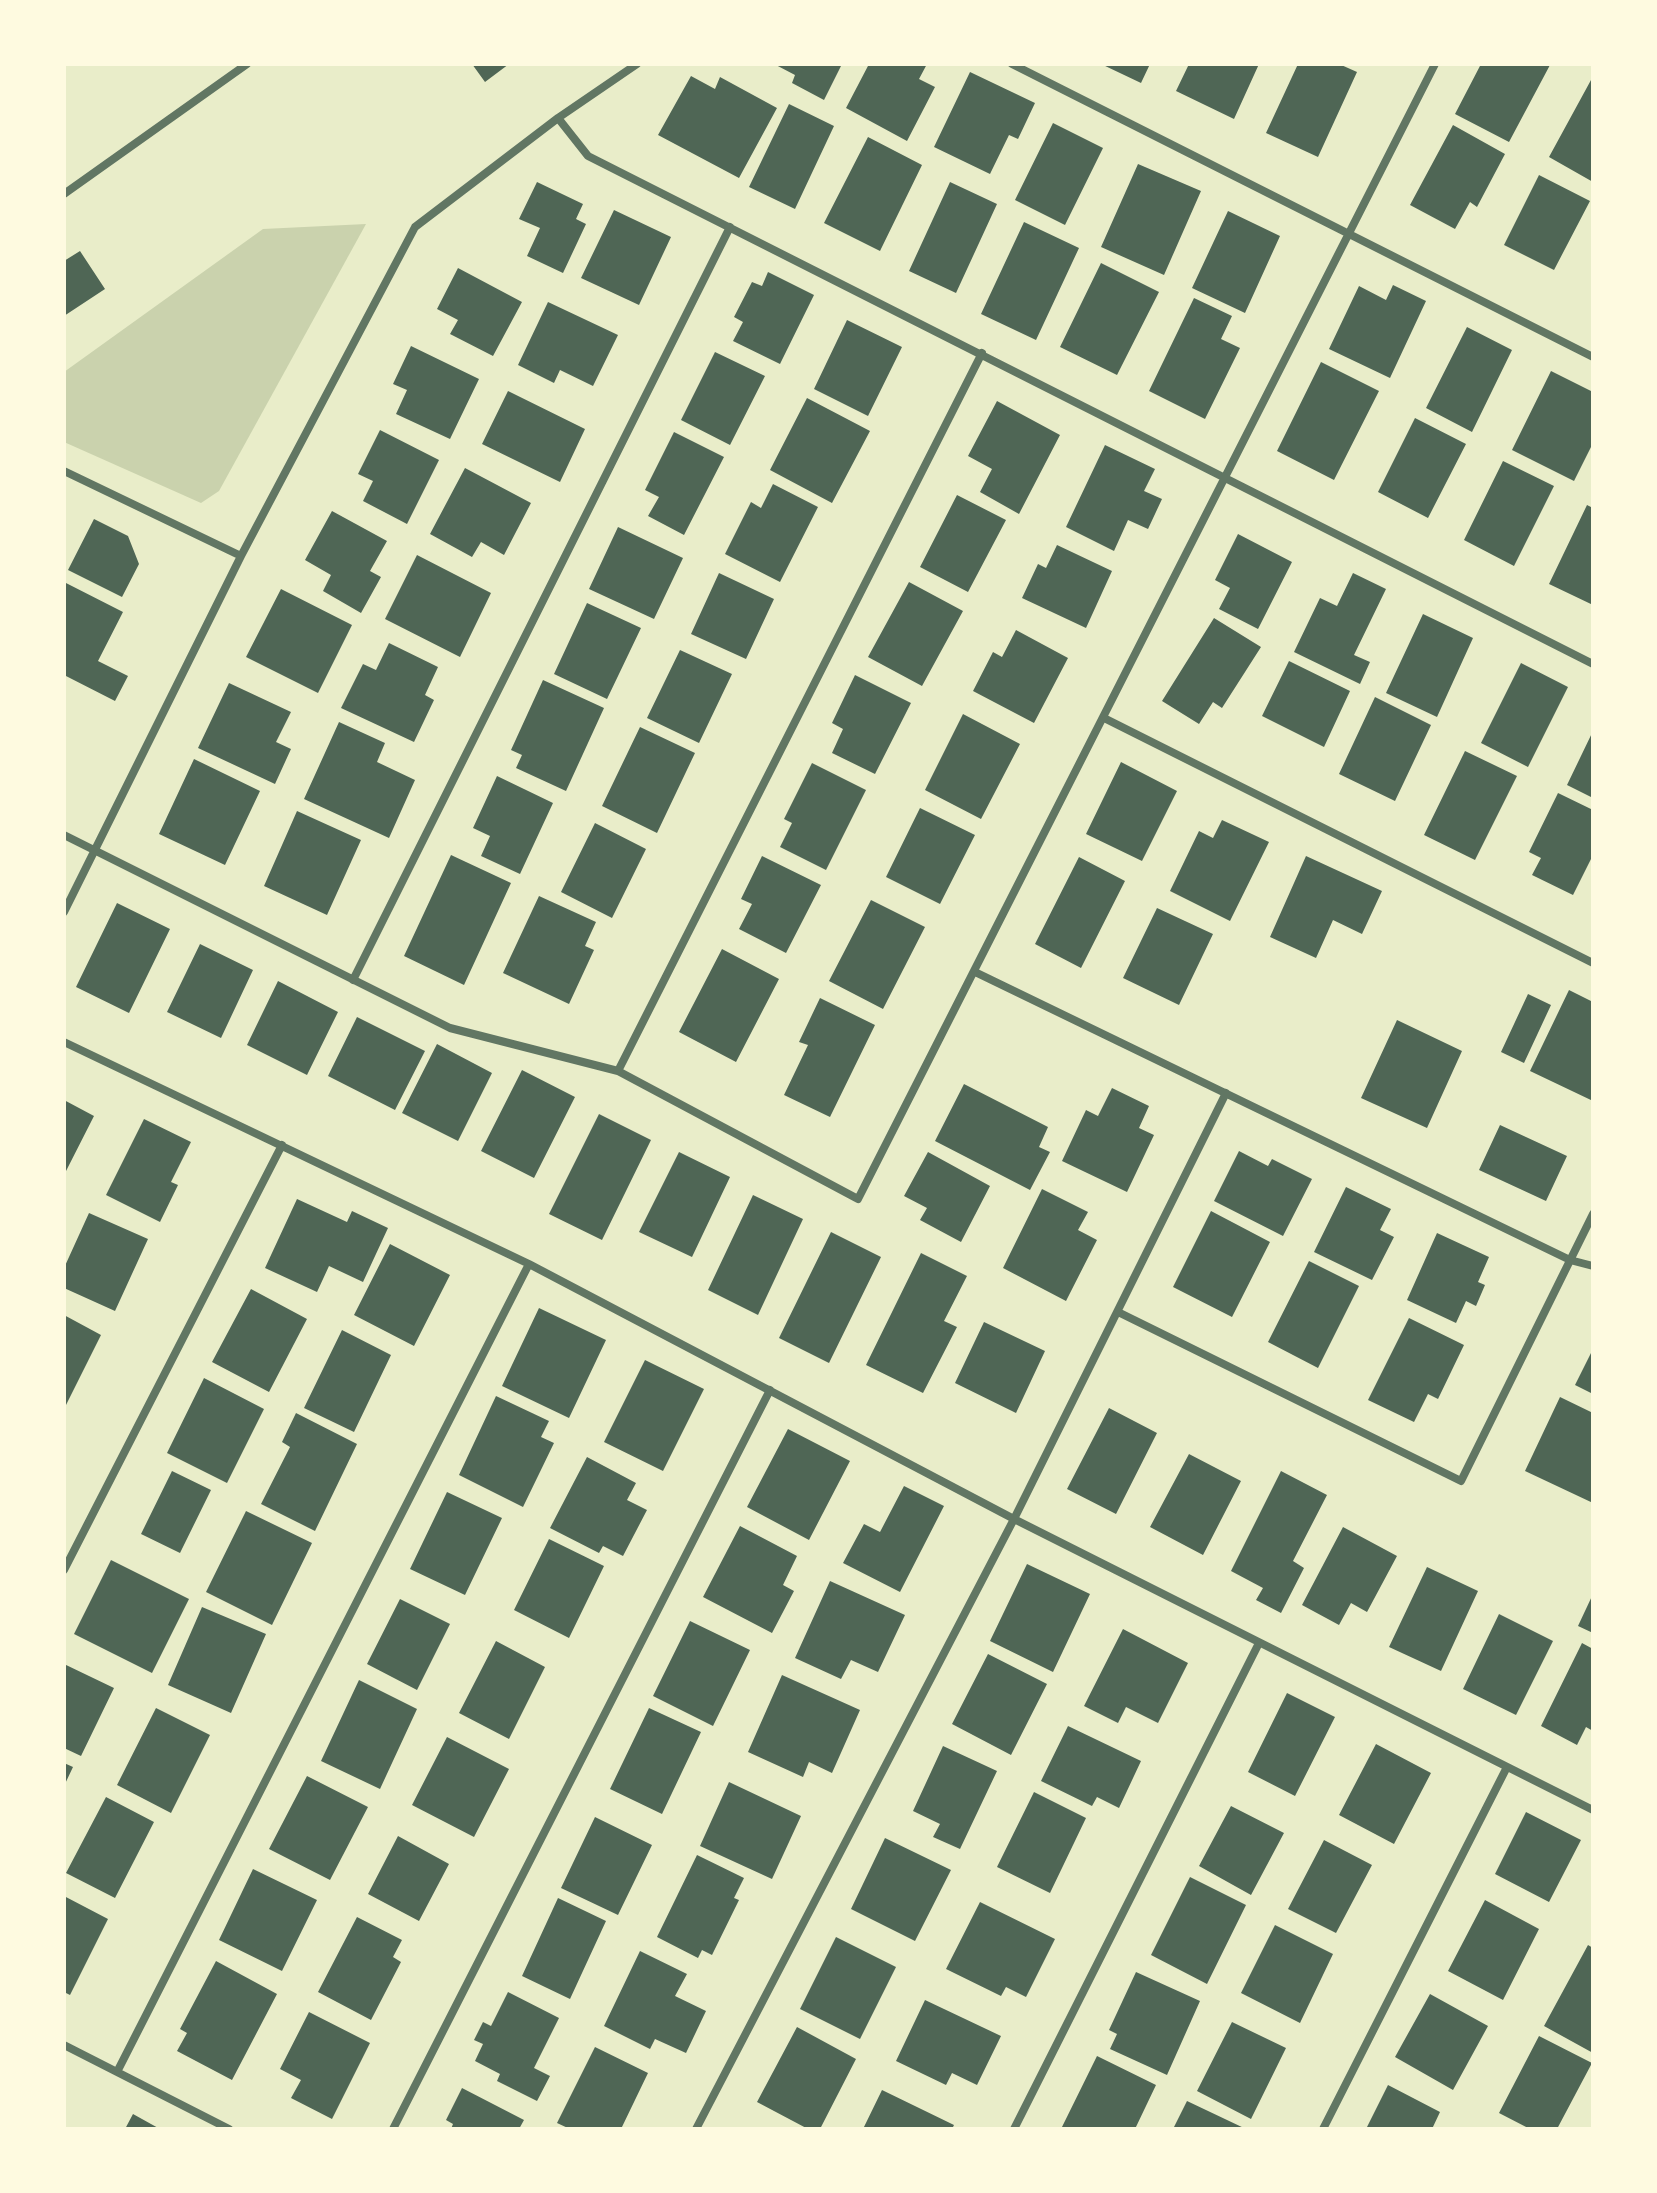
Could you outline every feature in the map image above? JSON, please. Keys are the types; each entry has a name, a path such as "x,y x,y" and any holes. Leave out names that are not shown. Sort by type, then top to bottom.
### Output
{"street":[{"path":"64,194 247,64"},
{"path":"64,912 241,556 415,227 558,118 637,64"},
{"path":"1012,64 1593,357"},
{"path":"64,835 450,1028 618,1071 858,1199 1351,236 1435,64"},
{"path":"558,118 588,156 1593,664"},
{"path":"353,980 730,227"},
{"path":"618,1071 982,353"},
{"path":"64,471 241,556"},
{"path":"1104,718 1593,963"},
{"path":"975,972 1570,1260 1593,1266"},
{"path":"64,1042 529,1264 1014,1519 1593,1810"},
{"path":"696,2129 1014,1519 1226,1093"},
{"path":"64,1570 282,1145"},
{"path":"1118,1312 1461,1481 1593,1214"},
{"path":"117,2072 529,1264"},
{"path":"393,2129 770,1390"},
{"path":"1014,2129 1259,1643"},
{"path":"1323,2129 1507,1767"},
{"path":"64,2045 229,2129"}],"green space":[{"path":"366,224 219,491 201,503 64,442 64,372 263,229"}],"building":[{"path":"472,64 509,64 485,82"},
{"path":"774,64 842,64 824,100 792,83 795,75"},
{"path":"869,64 927,64 919,79 935,87 907,141 846,108"},
{"path":"1101,64 1150,64 1141,83"},
{"path":"1189,64 1259,64 1234,119 1176,91"},
{"path":"1298,64 1339,64 1357,72 1318,157 1266,133"},
{"path":"1481,64 1550,65 1509,142 1455,114"},
{"path":"970,72 1035,103 1018,139 1009,135 990,174 934,147"},
{"path":"691,76 715,89 720,77 777,108 739,178 658,135"},
{"path":"1593,81 1593,182 1549,157"},
{"path":"789,104 834,126 795,209 749,187"},
{"path":"1053,123 1103,148 1065,225 1015,200"},
{"path":"1453,125 1505,154 1477,207 1470,202 1455,229 1410,205"},
{"path":"868,137 922,165 880,251 824,223"},
{"path":"1138,164 1201,191 1164,275 1101,247"},
{"path":"1539,175 1590,201 1554,270 1504,245"},
{"path":"537,182 583,204 576,219 586,224 563,273 527,256 540,228 519,219"},
{"path":"950,182 997,204 956,293 909,271"},
{"path":"614,210 671,237 639,305 581,278"},
{"path":"1228,211 1280,236 1245,313 1192,288"},
{"path":"1024,222 1079,248 1036,340 981,314"},
{"path":"80,251 105,289 64,316 64,261"},
{"path":"1101,263 1159,292 1117,375 1060,347"},
{"path":"458,268 522,302 493,356 450,334 458,320 437,309"},
{"path":"768,272 814,295 780,364 733,341 743,322 734,317 752,282 762,286"},
{"path":"1393,285 1426,301 1390,378 1329,349 1359,286 1386,300"},
{"path":"1194,298 1232,316 1221,339 1240,348 1205,419 1149,391"},
{"path":"548,302 618,335 593,386 560,370 554,383 518,365"},
{"path":"847,320 902,347 868,416 814,389"},
{"path":"1467,327 1512,350 1472,432 1426,408"},
{"path":"411,346 479,379 450,439 396,414 407,390 393,384"},
{"path":"715,352 765,376 730,445 681,420"},
{"path":"1321,362 1379,391 1334,480 1277,451"},
{"path":"1551,371 1593,392 1593,443 1574,481 1512,450"},
{"path":"508,391 585,429 560,482 482,444"},
{"path":"807,398 870,431 832,503 770,470"},
{"path":"997,401 1060,435 1019,514 980,492 992,469 968,456"},
{"path":"1415,418 1466,444 1428,518 1378,492"},
{"path":"380,430 439,460 407,524 363,501 373,481 358,474"},
{"path":"674,432 724,457 684,535 648,516 659,497 645,490"},
{"path":"1105,445 1155,469 1144,491 1162,499 1148,529 1128,520 1114,551 1066,527"},
{"path":"1503,461 1554,486 1514,566 1464,540"},
{"path":"465,468 531,503 504,555 481,542 472,557 430,534"},
{"path":"773,484 818,507 780,582 725,554 751,502 761,508"},
{"path":"957,495 1006,520 968,592 920,567"},
{"path":"1587,505 1593,508 1593,605 1549,584"},
{"path":"332,511 387,541 370,571 381,577 361,613 323,591 331,575 305,560"},
{"path":"94,519 128,536 139,564 122,597 68,570"},
{"path":"618,527 683,558 654,619 589,589"},
{"path":"1238,534 1292,562 1258,629 1219,609 1230,588 1215,580"},
{"path":"1057,545 1112,571 1086,628 1022,598 1038,564 1046,568"},
{"path":"417,555 491,593 460,657 385,619"},
{"path":"719,573 774,599 746,659 691,634"},
{"path":"1353,573 1386,589 1354,655 1370,662 1360,684 1294,652 1320,598 1337,606"},
{"path":"64,582 123,612 98,661 128,676 115,701 64,675"},
{"path":"909,582 963,611 922,686 868,657"},
{"path":"281,589 352,625 318,693 246,657"},
{"path":"587,603 641,628 607,699 554,674"},
{"path":"1423,614 1473,638 1437,717 1386,693"},
{"path":"1214,618 1261,647 1222,708 1213,702 1199,724 1162,701"},
{"path":"1016,630 1068,658 1034,723 973,691 993,652 1002,657"},
{"path":"389,643 438,667 425,695 434,700 414,742 341,708 363,664 376,670"},
{"path":"680,650 732,674 699,743 647,718"},
{"path":"1289,661 1350,691 1324,747 1262,716"},
{"path":"1521,663 1568,687 1528,767 1481,743"},
{"path":"855,675 911,703 875,774 832,753 843,729 832,723"},
{"path":"543,680 604,708 566,791 516,768 522,755 511,750"},
{"path":"229,683 291,712 276,742 291,749 275,784 198,748"},
{"path":"1375,697 1431,725 1395,801 1339,774"},
{"path":"963,714 1020,744 981,819 925,790"},
{"path":"339,722 385,743 377,762 415,780 389,838 304,799"},
{"path":"640,727 695,753 657,833 602,806"},
{"path":"1593,731 1593,798 1567,785"},
{"path":"1465,751 1517,776 1475,860 1424,835"},
{"path":"194,759 260,791 225,865 159,834"},
{"path":"1121,762 1177,791 1142,861 1086,834"},
{"path":"812,763 866,790 826,870 780,847 792,823 784,819"},
{"path":"497,776 553,803 520,874 481,856 490,836 473,828"},
{"path":"1558,793 1593,810 1593,855 1573,895 1532,875 1541,858 1529,852"},
{"path":"920,808 975,835 940,904 886,877"},
{"path":"297,811 361,840 327,915 264,886"},
{"path":"1222,820 1269,842 1230,921 1170,891 1199,831 1213,838"},
{"path":"595,823 646,849 612,918 561,892"},
{"path":"451,855 511,883 464,985 404,956"},
{"path":"762,856 821,885 786,953 739,929 752,904 741,899"},
{"path":"1306,856 1382,891 1362,934 1333,920 1316,958 1270,937"},
{"path":"1079,857 1125,881 1081,968 1035,944"},
{"path":"539,896 596,922 585,946 594,950 569,1004 503,973"},
{"path":"871,900 925,927 883,1009 829,981"},
{"path":"117,903 170,929 129,1013 76,987"},
{"path":"1157,908 1213,934 1179,1005 1123,978"},
{"path":"200,944 253,970 221,1038 167,1012"},
{"path":"722,949 779,979 736,1062 679,1032"},
{"path":"278,981 338,1012 307,1075 247,1045"},
{"path":"1569,990 1593,1002 1593,1101 1530,1071"},
{"path":"1528,994 1551,1005 1524,1063 1501,1052"},
{"path":"820,998 875,1025 830,1117 784,1095 808,1045 799,1042"},
{"path":"357,1017 425,1051 395,1110 328,1076"},
{"path":"1397,1020 1462,1051 1427,1128 1361,1098"},
{"path":"437,1044 492,1073 458,1141 402,1113"},
{"path":"522,1070 575,1097 534,1178 481,1151"},
{"path":"964,1084 1048,1127 1039,1147 1050,1152 1030,1190 935,1141"},
{"path":"1112,1088 1149,1106 1139,1128 1154,1135 1127,1192 1062,1161 1086,1110 1098,1116"},
{"path":"64,1100 94,1116 64,1175"},
{"path":"599,1114 651,1140 602,1240 549,1214"},
{"path":"144,1119 191,1142 171,1182 178,1185 160,1222 106,1195"},
{"path":"1500,1125 1567,1156 1546,1201 1479,1170"},
{"path":"1239,1151 1268,1166 1272,1159 1312,1179 1283,1236 1214,1201"},
{"path":"679,1152 730,1177 692,1257 639,1232"},
{"path":"928,1152 990,1186 961,1242 920,1220 927,1208 904,1196"},
{"path":"1346,1187 1391,1209 1380,1230 1394,1237 1372,1280 1314,1252"},
{"path":"1042,1189 1088,1212 1078,1230 1097,1240 1066,1301 1003,1268"},
{"path":"753,1195 803,1219 758,1315 708,1290"},
{"path":"297,1199 347,1222 352,1211 388,1228 363,1282 329,1266 317,1292 265,1268"},
{"path":"1211,1211 1270,1242 1232,1317 1173,1287"},
{"path":"89,1213 148,1239 115,1311 64,1288 64,1268"},
{"path":"831,1232 881,1257 829,1363 779,1338"},
{"path":"1437,1233 1489,1257 1478,1282 1485,1285 1476,1306 1466,1301 1456,1323 1407,1300"},
{"path":"390,1244 450,1275 414,1346 354,1315"},
{"path":"921,1253 967,1276 944,1321 957,1327 923,1393 866,1365"},
{"path":"1309,1261 1359,1286 1318,1368 1268,1342"},
{"path":"251,1289 307,1319 269,1392 212,1362"},
{"path":"539,1308 606,1340 569,1418 502,1386"},
{"path":"64,1315 101,1335 66,1405 64,1403"},
{"path":"1409,1318 1464,1345 1438,1399 1428,1394 1414,1422 1368,1400"},
{"path":"984,1322 1045,1351 1016,1413 955,1383"},
{"path":"342,1330 391,1355 354,1432 304,1408"},
{"path":"1593,1349 1593,1394 1575,1385"},
{"path":"645,1360 704,1389 663,1471 604,1442"},
{"path":"204,1378 264,1409 227,1483 167,1453"},
{"path":"496,1396 549,1421 541,1437 554,1443 523,1507 459,1475"},
{"path":"1560,1397 1593,1413 1593,1503 1525,1471"},
{"path":"1109,1408 1157,1433 1116,1514 1067,1489"},
{"path":"296,1413 357,1444 315,1531 261,1504 290,1447 282,1442"},
{"path":"788,1429 850,1461 809,1540 747,1507"},
{"path":"1189,1454 1241,1481 1203,1555 1150,1527"},
{"path":"587,1457 636,1483 627,1500 647,1510 623,1556 603,1546 599,1553 550,1528"},
{"path":"172,1471 211,1490 180,1553 141,1534"},
{"path":"1281,1471 1327,1495 1293,1561 1304,1568 1281,1613 1256,1600 1263,1588 1231,1571"},
{"path":"904,1486 944,1506 900,1592 843,1563 864,1524 880,1532"},
{"path":"447,1492 502,1518 465,1595 410,1569"},
{"path":"246,1511 312,1543 272,1625 206,1592"},
{"path":"740,1526 797,1556 783,1585 794,1591 772,1633 703,1597"},
{"path":"1343,1527 1397,1556 1367,1612 1351,1603 1339,1625 1302,1605"},
{"path":"549,1539 604,1566 569,1638 514,1610"},
{"path":"111,1560 189,1599 152,1673 74,1634"},
{"path":"1027,1564 1090,1594 1053,1672 990,1641"},
{"path":"1427,1567 1478,1591 1441,1671 1389,1647"},
{"path":"830,1581 905,1615 878,1672 851,1660 841,1679 795,1658"},
{"path":"1593,1594 1593,1633 1578,1626"},
{"path":"400,1599 450,1624 417,1690 367,1664"},
{"path":"202,1607 266,1634 231,1713 168,1685"},
{"path":"1499,1614 1553,1641 1516,1715 1463,1689"},
{"path":"690,1621 750,1650 713,1726 653,1696"},
{"path":"1123,1629 1188,1663 1158,1723 1126,1707 1118,1723 1084,1706"},
{"path":"496,1641 545,1667 509,1739 459,1713"},
{"path":"1582,1643 1593,1649 1593,1731 1586,1727 1577,1745 1541,1726"},
{"path":"988,1654 1047,1684 1011,1755 952,1724"},
{"path":"64,1664 114,1688 81,1756 64,1748"},
{"path":"782,1675 860,1710 832,1773 809,1762 803,1777 748,1752"},
{"path":"359,1680 417,1709 380,1789 321,1761"},
{"path":"1287,1693 1335,1717 1295,1796 1248,1772"},
{"path":"156,1708 210,1735 171,1813 117,1785"},
{"path":"649,1708 701,1732 662,1814 610,1789"},
{"path":"1068,1726 1141,1761 1119,1808 1097,1797 1092,1806 1041,1781"},
{"path":"447,1737 509,1769 474,1837 412,1805"},
{"path":"1376,1744 1431,1773 1394,1844 1339,1815"},
{"path":"943,1746 997,1771 960,1849 933,1837 940,1824 913,1811"},
{"path":"64,1763 73,1767 64,1786"},
{"path":"307,1776 368,1807 330,1880 269,1849"},
{"path":"729,1782 801,1816 772,1879 700,1846"},
{"path":"1034,1792 1086,1818 1050,1893 997,1867"},
{"path":"106,1797 154,1822 115,1898 66,1873"},
{"path":"1231,1806 1284,1833 1251,1895 1199,1866"},
{"path":"1526,1812 1581,1840 1549,1902 1495,1874"},
{"path":"595,1817 652,1845 618,1915 561,1888"},
{"path":"398,1836 449,1864 419,1921 368,1894"},
{"path":"885,1838 951,1870 915,1941 851,1909"},
{"path":"1324,1840 1372,1865 1336,1933 1288,1909"},
{"path":"697,1855 744,1878 734,1898 739,1900 712,1955 702,1950 698,1958 657,1937"},
{"path":"253,1869 317,1900 282,1971 219,1940"},
{"path":"1190,1877 1246,1905 1207,1984 1151,1955"},
{"path":"64,1896 108,1919 70,1995 64,1992"},
{"path":"558,1898 606,1921 570,1999 522,1976"},
{"path":"1485,1900 1539,1929 1503,2000 1448,1971"},
{"path":"980,1902 1055,1939 1026,1997 1006,1987 1001,1996 946,1969"},
{"path":"357,1917 402,1940 393,1957 401,1962 371,2020 318,1992"},
{"path":"1275,1925 1333,1954 1300,2023 1241,1993"},
{"path":"836,1937 896,1967 860,2039 800,2009"},
{"path":"1588,1945 1593,1948 1593,2053 1544,2026"},
{"path":"640,1951 687,1974 675,1996 706,2011 686,2053 655,2039 650,2049 604,2026"},
{"path":"216,1961 277,1994 232,2080 177,2051 187,2033 180,2029"},
{"path":"1136,1972 1200,2001 1167,2075 1110,2049 1117,2034 1109,2030"},
{"path":"508,1992 559,2018 534,2068 550,2076 537,2101 497,2081 500,2074 475,2061 483,2044 474,2040 483,2022 491,2026"},
{"path":"1430,1994 1488,2026 1453,2090 1395,2057"},
{"path":"925,2000 1001,2036 977,2085 952,2073 946,2085 896,2061"},
{"path":"309,2012 370,2043 332,2119 291,2098 301,2080 280,2069"},
{"path":"1232,2022 1286,2048 1251,2119 1197,2091"},
{"path":"797,2027 856,2059 820,2129 808,2129 757,2102"},
{"path":"1539,2036 1592,2063 1557,2129 1530,2129 1499,2113"},
{"path":"595,2047 648,2073 621,2129 570,2129 557,2123"},
{"path":"1097,2056 1156,2085 1135,2129 1061,2129"},
{"path":"1388,2085 1440,2112 1432,2129 1366,2129"},
{"path":"462,2088 524,2120 519,2129 451,2129 453,2124 446,2120"},
{"path":"882,2090 954,2125 952,2129 863,2129"},
{"path":"1187,2101 1246,2129 1173,2129"},
{"path":"133,2114 160,2129 125,2129"}]}
